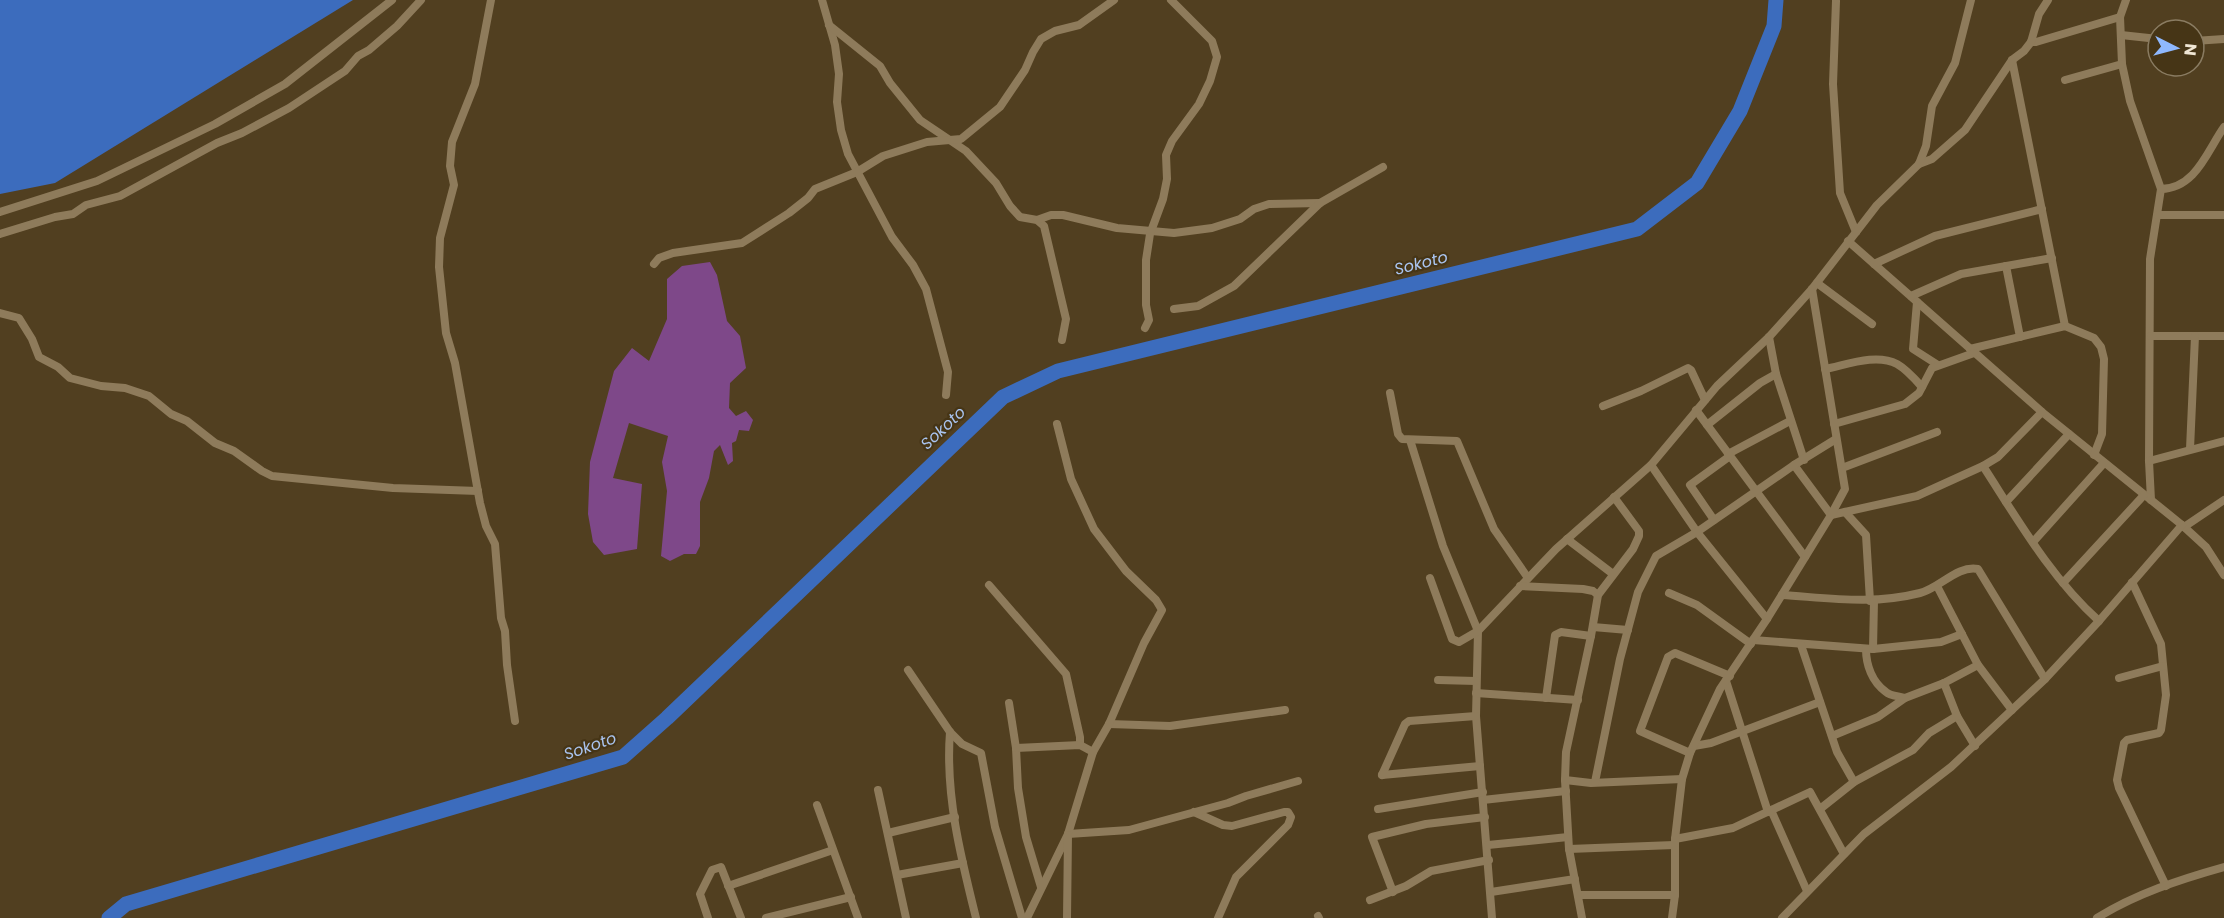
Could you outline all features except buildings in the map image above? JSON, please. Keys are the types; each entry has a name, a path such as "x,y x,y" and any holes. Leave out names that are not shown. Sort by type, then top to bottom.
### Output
{"street":[{"path":"0,212 97,181 215,124 285,84 392,0"},
{"path":"0,234 55,217 73,214 86,205 120,196 217,143 282,112 345,71 358,56 369,50 397,26 421,0"},
{"path":"490,0 475,84 452,142 450,166 454,185 440,238 439,267 446,333 455,363 486,526 495,544 501,618 506,630 507,665 515,721"},
{"path":"822,0 835,45 839,74 837,102 841,130 848,154 892,237 913,265 926,289 948,372 946,396"},
{"path":"654,264 659,258 673,253 742,243 789,213 808,198 815,189 857,172 883,156 895,154 910,146 940,139 961,139 1000,107 1025,70 1041,39 1055,31 1079,25 1114,0"},
{"path":"1145,328 1149,320 1146,305 1146,281 1151,230 1163,199 1167,179 1166,155 1172,141 1199,104 1210,81 1217,57 1212,41 1171,0"},
{"path":"1919,164 1926,146 1932,106 1955,63 1971,0"},
{"path":"1430,578 1452,639 1459,642 1478,631 1568,539 1651,465 1705,400 1769,337 1814,286 1877,205 1919,164 1932,159 1965,130 2012,60 2031,42 2039,14 2048,0"},
{"path":"2063,583 2147,497 2151,256 2161,189 2130,101 2122,64 2120,17 2126,0"},
{"path":"1836,1 1833,84 1840,194 1856,232"},
{"path":"2031,42 2120,17"},
{"path":"829,25 880,66 890,83 920,120 953,140 966,151 996,183 1010,206 1020,217 1037,220 1051,215 1063,215 1117,228 1174,233 1212,228 1240,219 1254,209 1269,204 1320,202"},
{"path":"2121,35 2146,38"},
{"path":"2206,40 2224,39"},
{"path":"2012,60 2065,326"},
{"path":"2065,80 2122,64"},
{"path":"2161,189 2174,187 2193,175 2224,127"},
{"path":"1174,309 1198,306 1234,286 1320,202 1383,167"},
{"path":"1874,264 1935,236 2042,209"},
{"path":"2158,215 2224,215"},
{"path":"1037,220 1044,226 1066,319 1062,340"},
{"path":"1848,241 2042,412 2183,526 2206,548 2224,575"},
{"path":"1914,299 1961,274 2052,258"},
{"path":"2006,266 2020,337"},
{"path":"1814,286 1872,324"},
{"path":"1672,918 1675,895 1674,842 1682,779 1692,749 1720,689 1767,620 1832,515 1845,489 1814,286"},
{"path":"1914,299 1913,349 1938,365"},
{"path":"0,313 19,318 32,339 39,357 58,367 70,378 101,386 125,388 149,396 171,414 187,421 215,443 234,451 272,476 393,488 478,491"},
{"path":"1834,424 1905,404 1919,393 1932,368 1938,365 1972,351 2065,326 2094,338 2101,347 2104,359 2102,434 2094,454"},
{"path":"2151,336 2224,336"},
{"path":"2190,449 2195,336"},
{"path":"1769,337 1776,374 1804,460"},
{"path":"1825,369 1871,360 1892,362 1901,367 1922,387"},
{"path":"1604,406 1688,368 1705,400"},
{"path":"1707,425 1760,383 1776,374"},
{"path":"1390,393 1398,434 1402,439 1457,441 1494,529 1528,579"},
{"path":"1696,410 1805,557"},
{"path":"1832,515 1917,496 1983,466 1998,457 2042,412"},
{"path":"1714,520 1690,484 1729,455 1790,420"},
{"path":"1027,918 1068,834 1093,752 1109,724 1144,643 1162,610 1156,600 1126,571 1094,530 1071,479 1057,424"},
{"path":"1842,468 1937,432"},
{"path":"2006,502 2069,434"},
{"path":"1595,782 1638,592 1656,556 1697,532 1836,439"},
{"path":"1410,440 1443,546 1478,631 1476,716 1492,918"},
{"path":"2149,461 2224,441"},
{"path":"2033,542 2104,463"},
{"path":"1651,465 1697,532 1767,620"},
{"path":"1794,465 1832,515"},
{"path":"1983,466 2063,583 2081,605 2099,621"},
{"path":"1582,918 1569,849 1565,780 1566,752 1598,595 1633,549 1640,533 1614,498"},
{"path":"1782,918 1864,834 1975,746 2045,680 2183,526 2224,500"},
{"path":"1845,512 1866,535 1872,601 1868,668 1886,692 1905,698"},
{"path":"1568,539 1613,574"},
{"path":"1782,595 1872,601 1923,592 1962,570 1978,569 2045,680"},
{"path":"2132,582 2161,644 2166,695 2161,730 2154,735 2125,741 2117,780 2166,886"},
{"path":"990,585 1066,674 1080,745"},
{"path":"1520,586 1583,589 1593,591 1598,595"},
{"path":"1937,586 1978,665 2012,710"},
{"path":"1669,593 1697,605 1752,642 1869,649 1941,642 1962,634"},
{"path":"1546,698 1555,635 1561,632 1628,630"},
{"path":"1801,645 1838,752 1854,782"},
{"path":"1807,891 1769,811 1742,732 1728,679 1675,653 1668,657 1640,731 1692,749 1742,732 1820,702"},
{"path":"1832,736 1878,717 1905,698 1944,683 1978,665"},
{"path":"2119,678 2163,666"},
{"path":"908,670 950,732 962,744 981,753 996,827 1022,918"},
{"path":"1438,680 1476,681"},
{"path":"1944,683 1958,716 1975,746"},
{"path":"1476,693 1578,700"},
{"path":"1009,703 1026,837 1041,887"},
{"path":"1109,724 1170,726 1285,710"},
{"path":"1476,716 1409,721 1405,724 1382,776 1480,766"},
{"path":"1820,809 1854,782 1912,750 1929,733 1958,716"},
{"path":"950,732 948,773 963,863 976,918"},
{"path":"1016,748 1080,745 1093,752"},
{"path":"1565,780 1591,783 1682,779"},
{"path":"1068,834 1129,830 1298,781"},
{"path":"878,790 906,918"},
{"path":"1378,809 1483,796 1566,791"},
{"path":"1569,849 1674,842 1733,828 1810,792 1844,854"},
{"path":"817,805 858,918"},
{"path":"1194,812 1227,826 1284,812 1288,812 1291,817 1288,825 1236,878 1218,918"},
{"path":"888,833 955,817"},
{"path":"1393,892 1372,837 1436,822 1485,817"},
{"path":"1067,918 1068,834"},
{"path":"1488,845 1569,837"},
{"path":"728,886 833,850"},
{"path":"1370,900 1393,892 1431,871 1489,860"},
{"path":"897,874 963,863"},
{"path":"708,918 700,894 712,870 721,867 741,918"},
{"path":"2097,918 2166,886 2224,867"},
{"path":"1491,892 1575,879"},
{"path":"1578,895 1675,895"},
{"path":"766,918 851,897"}],"shaded area":[{"path":"710,262 717,275 727,321 740,336 746,368 730,383 729,408 736,416 746,411 753,420 749,431 739,430 736,441 732,443 733,461 728,465 720,445 714,451 709,478 700,502 700,546 696,554 684,554 670,561 661,556 667,491 662,462 668,436 629,423 613,478 642,484 637,549 604,555 593,542 588,514 590,462 614,371 632,348 649,361 667,319 667,279 682,266"}],"water":[{"path":"0,0 353,0 55,183 0,194"}],"waterway":[{"name":"Sokoto","path":"109,918 126,904 623,757 667,718 1003,397 1058,371 1637,229 1697,183 1740,111 1774,26 1776,0"}]}
